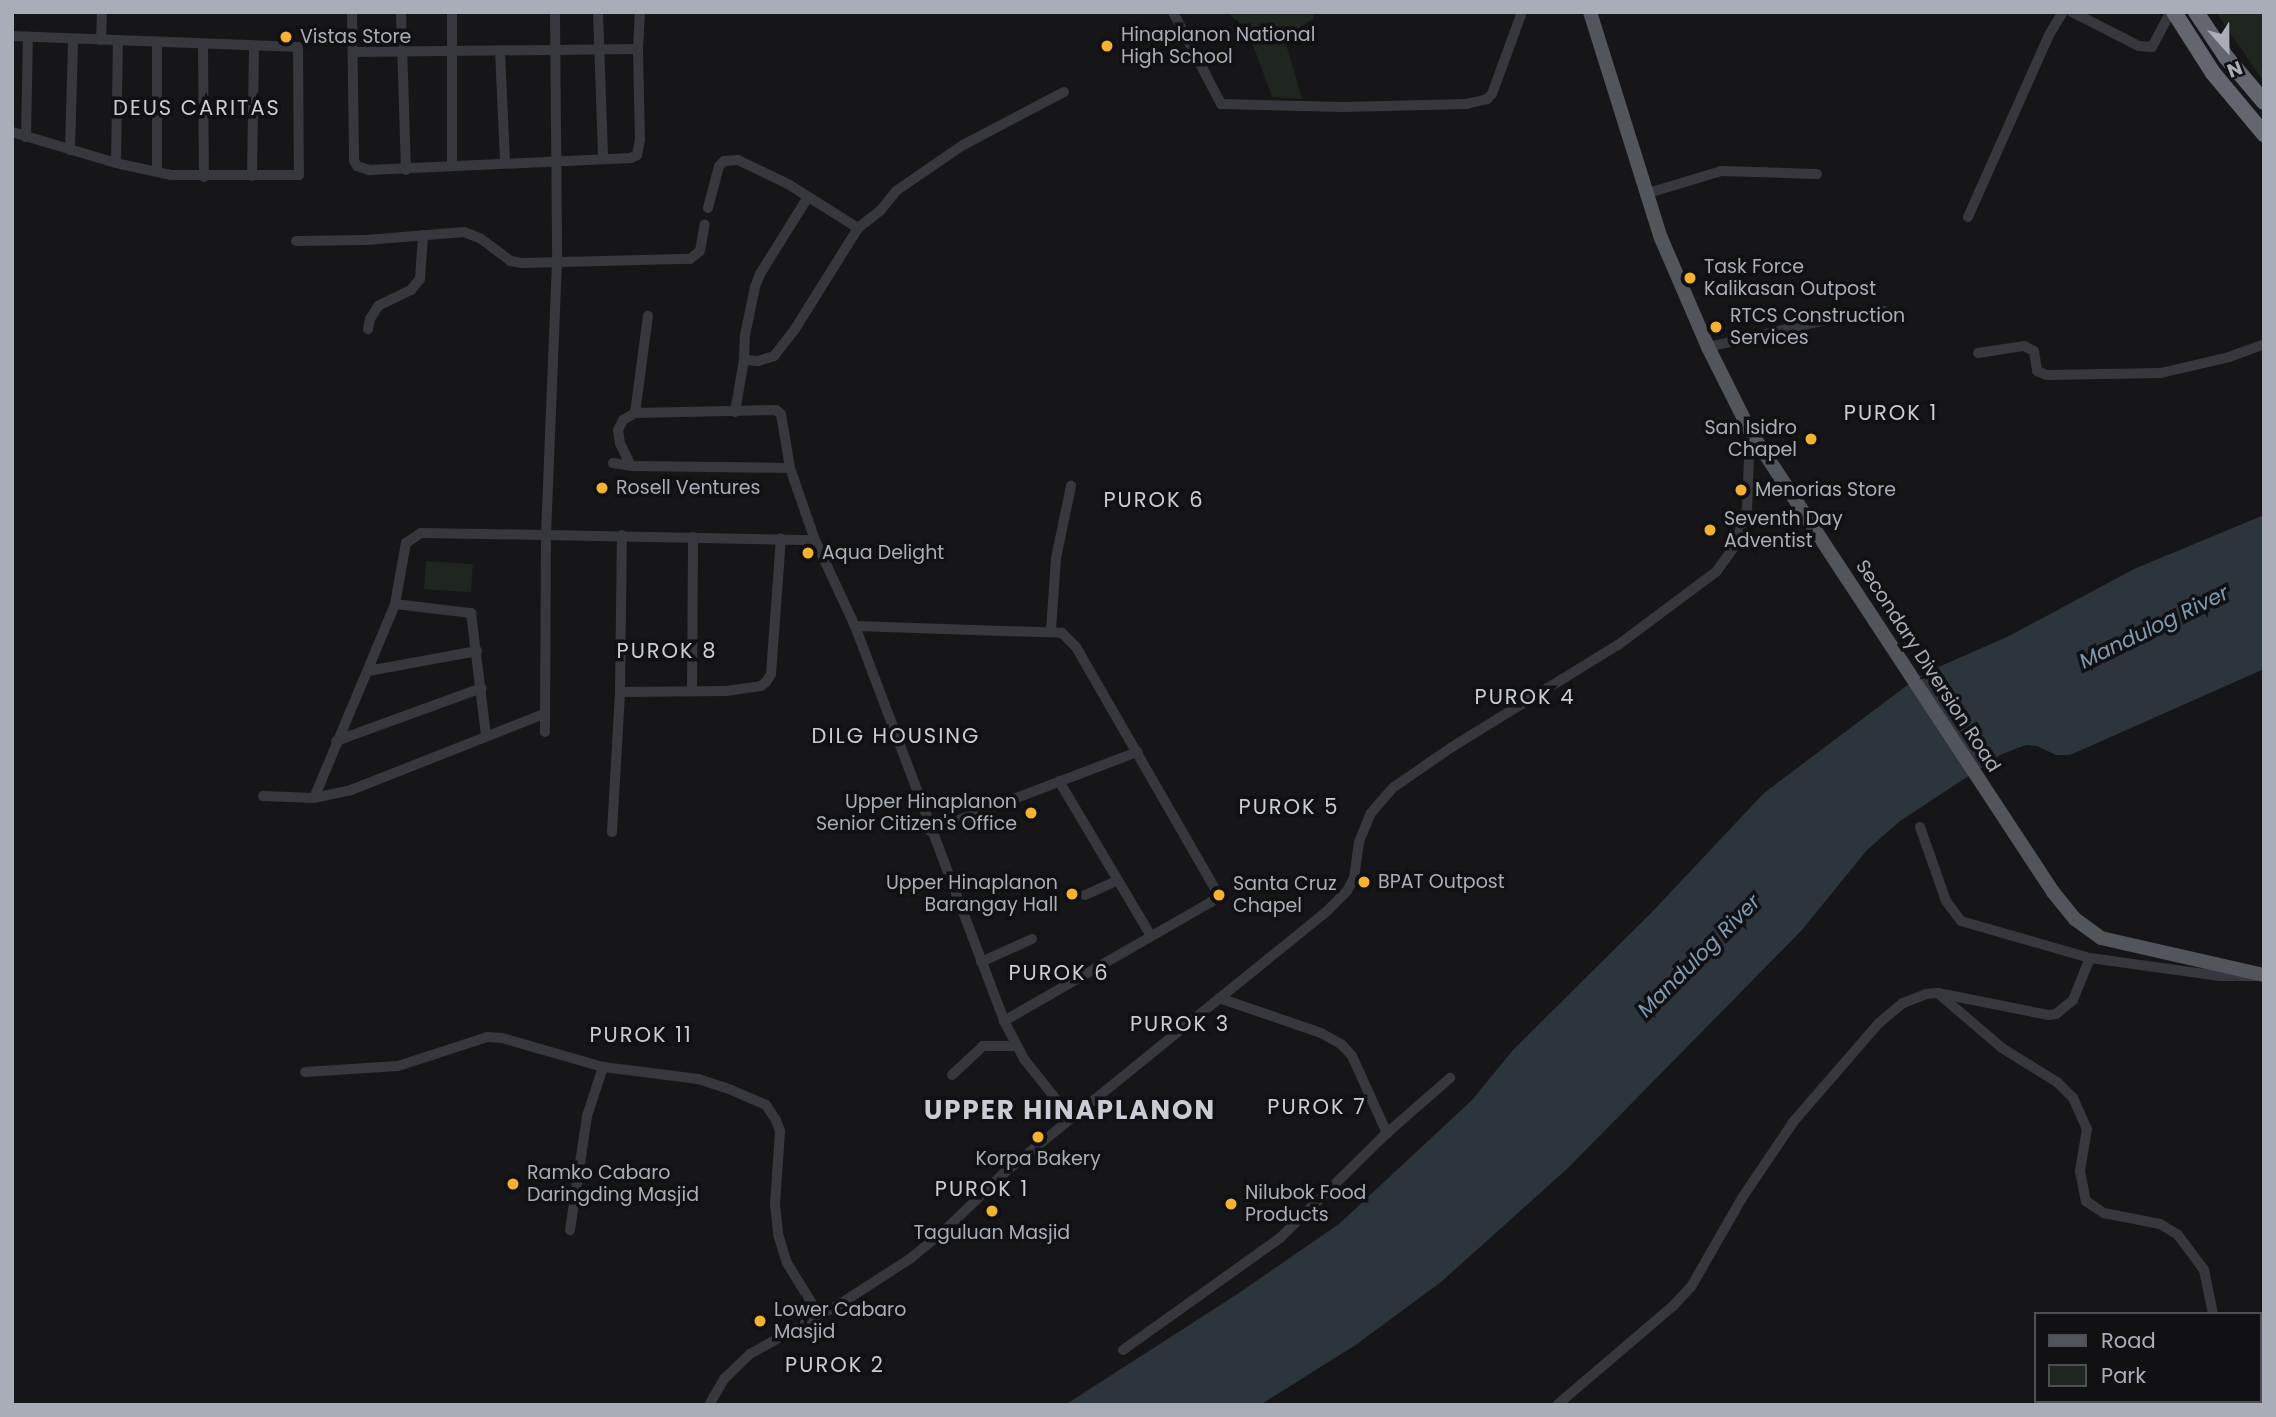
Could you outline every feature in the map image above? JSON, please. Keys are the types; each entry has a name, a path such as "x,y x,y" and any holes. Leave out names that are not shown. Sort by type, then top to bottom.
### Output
{"highway":[{"path":"2173,12 2213,73 2264,134"},
{"path":"2196,12 2226,57 2264,102"}],"main road":[{"name":"Secondary Diversion Road","path":"1590,12 1645,194 1708,346 1750,431 2053,892 2075,919 2101,938 2264,975"}],"street":[{"path":"102,12 102,40"},
{"path":"352,12 356,166 369,170 406,170 453,164 556,159 631,158 640,151 640,12"},
{"path":"401,12 406,170"},
{"path":"452,12 453,164"},
{"path":"545,732 546,535 557,261 555,12"},
{"path":"598,12 597,48 603,158"},
{"path":"1173,12 1221,104 1343,107 1466,104 1487,99 1492,94 1522,12"},
{"path":"1968,217 2049,35 2063,12"},
{"path":"2072,12 2139,46 2152,47 2173,12"},
{"path":"12,36 298,47 299,176 204,177 157,172 116,163 12,132"},
{"path":"26,137 28,37"},
{"path":"70,150 73,40"},
{"path":"116,163 118,40"},
{"path":"157,42 157,172"},
{"path":"203,44 204,177"},
{"path":"252,176 254,46"},
{"path":"353,52 638,48"},
{"path":"500,51 505,163"},
{"path":"744,360 758,361 774,356 795,329 858,228 880,211 895,191 931,163 1026,109 1064,92"},
{"path":"708,208 719,166 730,160 747,163 858,228"},
{"path":"1645,194 1721,171 1817,174"},
{"path":"735,412 744,360 744,335 760,274 808,197"},
{"path":"296,242 464,232 480,237 510,261 690,259 699,251 705,224"},
{"path":"368,329 370,319 378,306 411,290 420,279 424,235"},
{"path":"1708,346 1843,316 1884,311"},
{"path":"635,413 648,316"},
{"path":"1978,353 2024,346 2034,351 2037,371 2047,375 2161,373 2229,357 2264,344"},
{"path":"631,466 620,443 618,430 623,420 635,413 779,412 790,468 815,540 855,626 930,831 1004,1021 1015,1046 1071,1118"},
{"path":"709,1405 724,1379 750,1354 876,1283 911,1258 946,1229 1005,1172 1327,911 1347,891 1354,878 1363,829 1371,813 1394,787 1452,747 1618,645 1716,572 1734,547 1747,510 1750,431"},
{"path":"613,463 631,466 790,468"},
{"path":"1051,630 1056,558 1071,486"},
{"path":"314,798 395,604 406,543 415,535 622,535 815,540"},
{"path":"612,832 620,692 622,535"},
{"path":"692,690 694,537"},
{"path":"620,692 753,687 766,682 771,674 781,538"},
{"path":"395,604 471,613 486,736"},
{"path":"855,626 1051,630 1062,633 1076,647 1216,894 1211,902 1004,1021"},
{"path":"368,671 477,651"},
{"path":"336,741 482,688"},
{"path":"263,796 314,798 380,779 544,714"},
{"path":"930,831 1137,752"},
{"path":"1059,781 1151,936"},
{"path":"1920,827 1950,908 1967,924 2090,958 2219,976 2264,975"},
{"path":"1085,895 1118,881"},
{"path":"981,962 1032,939"},
{"path":"1557,1405 1674,1306 1691,1287 1774,1148 1879,1023 1903,1003 1926,994 1938,993 2048,1015 2056,1014 2073,1000 2090,958"},
{"path":"1938,993 2002,1048 2057,1082 2073,1098 2087,1129 2080,1171 2086,1201 2104,1213 2160,1224 2178,1235 2204,1270 2213,1312"},
{"path":"1219,998 1321,1032 1342,1044 1352,1056 1387,1133"},
{"path":"305,1072 398,1066 487,1037 502,1038 603,1067 698,1079 731,1090 772,1111 780,1132 775,1204 778,1234 787,1263 818,1315"},
{"path":"952,1074 983,1046 1015,1046"},
{"path":"570,1230 587,1116 603,1067"},
{"path":"1123,1350 1280,1238 1387,1133 1450,1078"}],"green space":[{"path":"1200,12 1313,12 1313,19 1284,37 1302,99 1272,97 1250,37 1229,13"},
{"path":"2216,12 2264,12 2264,82"},
{"path":"426,561 473,564 471,592 424,589"}],"water":[{"name":"Mandulog River","path":"2264,515 2264,669 2070,755 2056,755 2037,746 2026,745 2002,754 1900,821 1867,850 1801,931 1568,1168 1441,1282 1357,1344 1260,1405 1065,1405 1236,1295 1339,1224 1472,1100 1513,1050 1653,911 1764,793 1905,687 1925,673 2009,636 2134,569"}],"place":[{"name":"Vistas Store","path":"286,37"},
{"name":"Hinaplanon National High School","path":"1107,46"},
{"name":"Task Force Kalikasan Outpost","path":"1690,278"},
{"name":"RTCS Construction Services","path":"1716,327"},
{"name":"San Isidro Chapel","path":"1811,439"},
{"name":"Rosell Ventures","path":"602,488"},
{"name":"Menorias Store","path":"1741,490"},
{"name":"Seventh Day Adventist","path":"1710,530"},
{"name":"Aqua Delight","path":"808,553"},
{"name":"Upper Hinaplanon Senior Citizen's Office","path":"1031,813"},
{"name":"BPAT Outpost","path":"1364,882"},
{"name":"Upper Hinaplanon Barangay Hall","path":"1072,894"},
{"name":"Santa Cruz Chapel","path":"1219,895"},
{"name":"Korpa Bakery","path":"1038,1137"},
{"name":"Ramko Cabaro Daringding Masjid","path":"513,1184"},
{"name":"Nilubok Food Products","path":"1231,1204"},
{"name":"Taguluan Masjid","path":"992,1211"},
{"name":"Lower Cabaro Masjid","path":"760,1321"}],"district":[{"name":"DEUS CARITAS","path":"197,108"},
{"name":"PUROK 1","path":"1891,413"},
{"name":"PUROK 6","path":"1154,500"},
{"name":"PUROK 8","path":"667,651"},
{"name":"PUROK 4","path":"1525,697"},
{"name":"DILG HOUSING","path":"896,736"},
{"name":"PUROK 5","path":"1289,807"},
{"name":"PUROK 6","path":"1059,973"},
{"name":"PUROK 3","path":"1180,1024"},
{"name":"PUROK 11","path":"641,1035"},
{"name":"PUROK 7","path":"1317,1107"},
{"name":"UPPER HINAPLANON","path":"1070,1111"},
{"name":"PUROK 1","path":"982,1189"},
{"name":"PUROK 2","path":"835,1365"}]}
